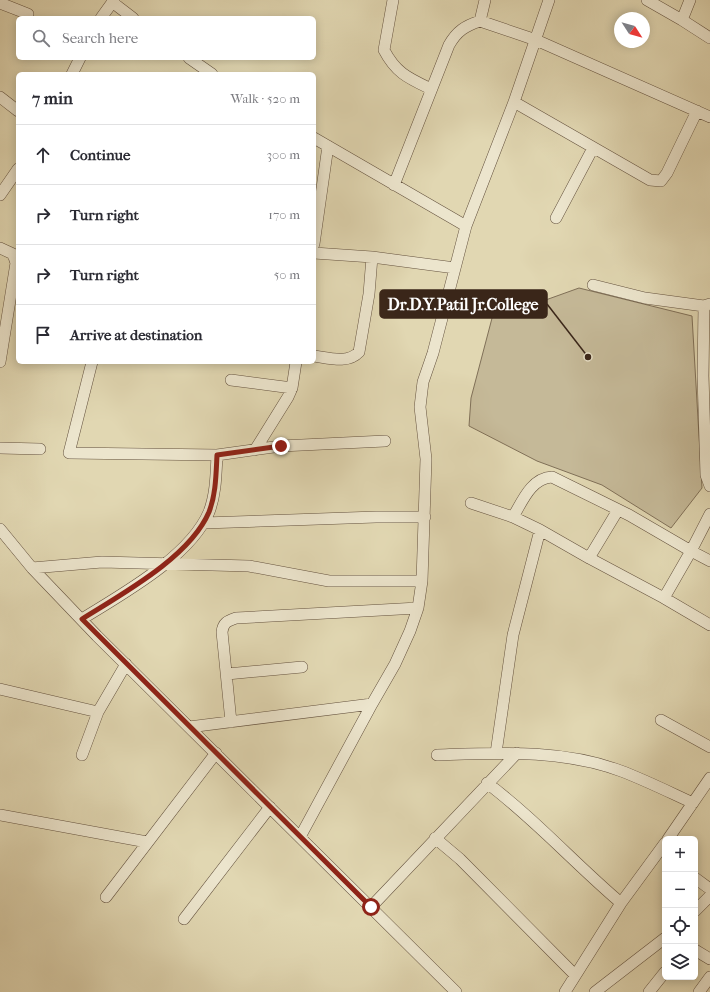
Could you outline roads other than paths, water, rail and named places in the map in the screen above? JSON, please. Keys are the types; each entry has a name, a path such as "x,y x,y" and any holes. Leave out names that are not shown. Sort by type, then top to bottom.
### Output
{"street":[{"path":"393,0 384,50 397,70 406,77 431,89"},
{"path":"480,21 485,0"},
{"path":"300,837 372,704 396,664 418,608 422,581 425,517 426,459 420,407 423,382 433,353 466,226 514,102 549,0"},
{"path":"648,0 710,38"},
{"path":"682,20 690,0"},
{"path":"102,16 113,1 132,16"},
{"path":"0,3 28,14"},
{"path":"394,185 448,45 456,34 465,26 480,21 536,40 710,117"},
{"path":"73,72 79,60"},
{"path":"193,60 209,72"},
{"path":"0,97 16,109"},
{"path":"514,102 650,180 661,180 667,173 697,111"},
{"path":"316,139 466,226"},
{"path":"316,230 328,146"},
{"path":"556,218 593,148"},
{"path":"0,195 16,172"},
{"path":"0,248 13,254 16,263 0,362"},
{"path":"316,253 372,257 454,268"},
{"path":"316,356 342,360 354,358 359,352 372,257"},
{"path":"593,285 645,298 707,305 703,376 706,475 710,486"},
{"path":"91,364 69,453 217,455 255,450 385,441"},
{"path":"255,450 292,388 296,364"},
{"path":"231,380 292,388"},
{"path":"0,448 40,449"},
{"path":"82,619 128,590 175,556 204,523 212,503 215,488 217,455"},
{"path":"513,518 536,482 544,478 552,477 618,510 710,561"},
{"path":"471,503 513,518 540,530 710,625"},
{"path":"589,558 618,510"},
{"path":"664,598 692,551 710,514"},
{"path":"204,523 376,517 425,517"},
{"path":"0,529 32,568 126,664 456,992"},
{"path":"496,753 513,635 540,530"},
{"path":"32,568 102,562 163,565 249,566 329,581 422,581"},
{"path":"231,722 222,632 223,625 228,620 236,618 418,608"},
{"path":"82,755 98,712 126,664"},
{"path":"227,674 302,667"},
{"path":"0,688 98,712"},
{"path":"189,727 372,704"},
{"path":"662,720 710,747"},
{"path":"106,897 216,753"},
{"path":"371,907 487,782 517,753"},
{"path":"437,755 517,753 577,760 620,771 693,803"},
{"path":"670,836 710,778"},
{"path":"487,782 514,803 590,877 620,903"},
{"path":"184,919 270,807"},
{"path":"0,815 148,842"},
{"path":"435,838 460,859 575,975"},
{"path":"565,992 620,903 662,852"},
{"path":"698,880 710,889"},
{"path":"698,908 710,896"},
{"path":"595,992 662,940"},
{"path":"698,952 710,960"},
{"path":"649,992 662,976"},
{"path":"699,992 710,976"}],"place":[{"name":"Dr.D.Y.Patil Jr.College","path":"588,357"}]}
